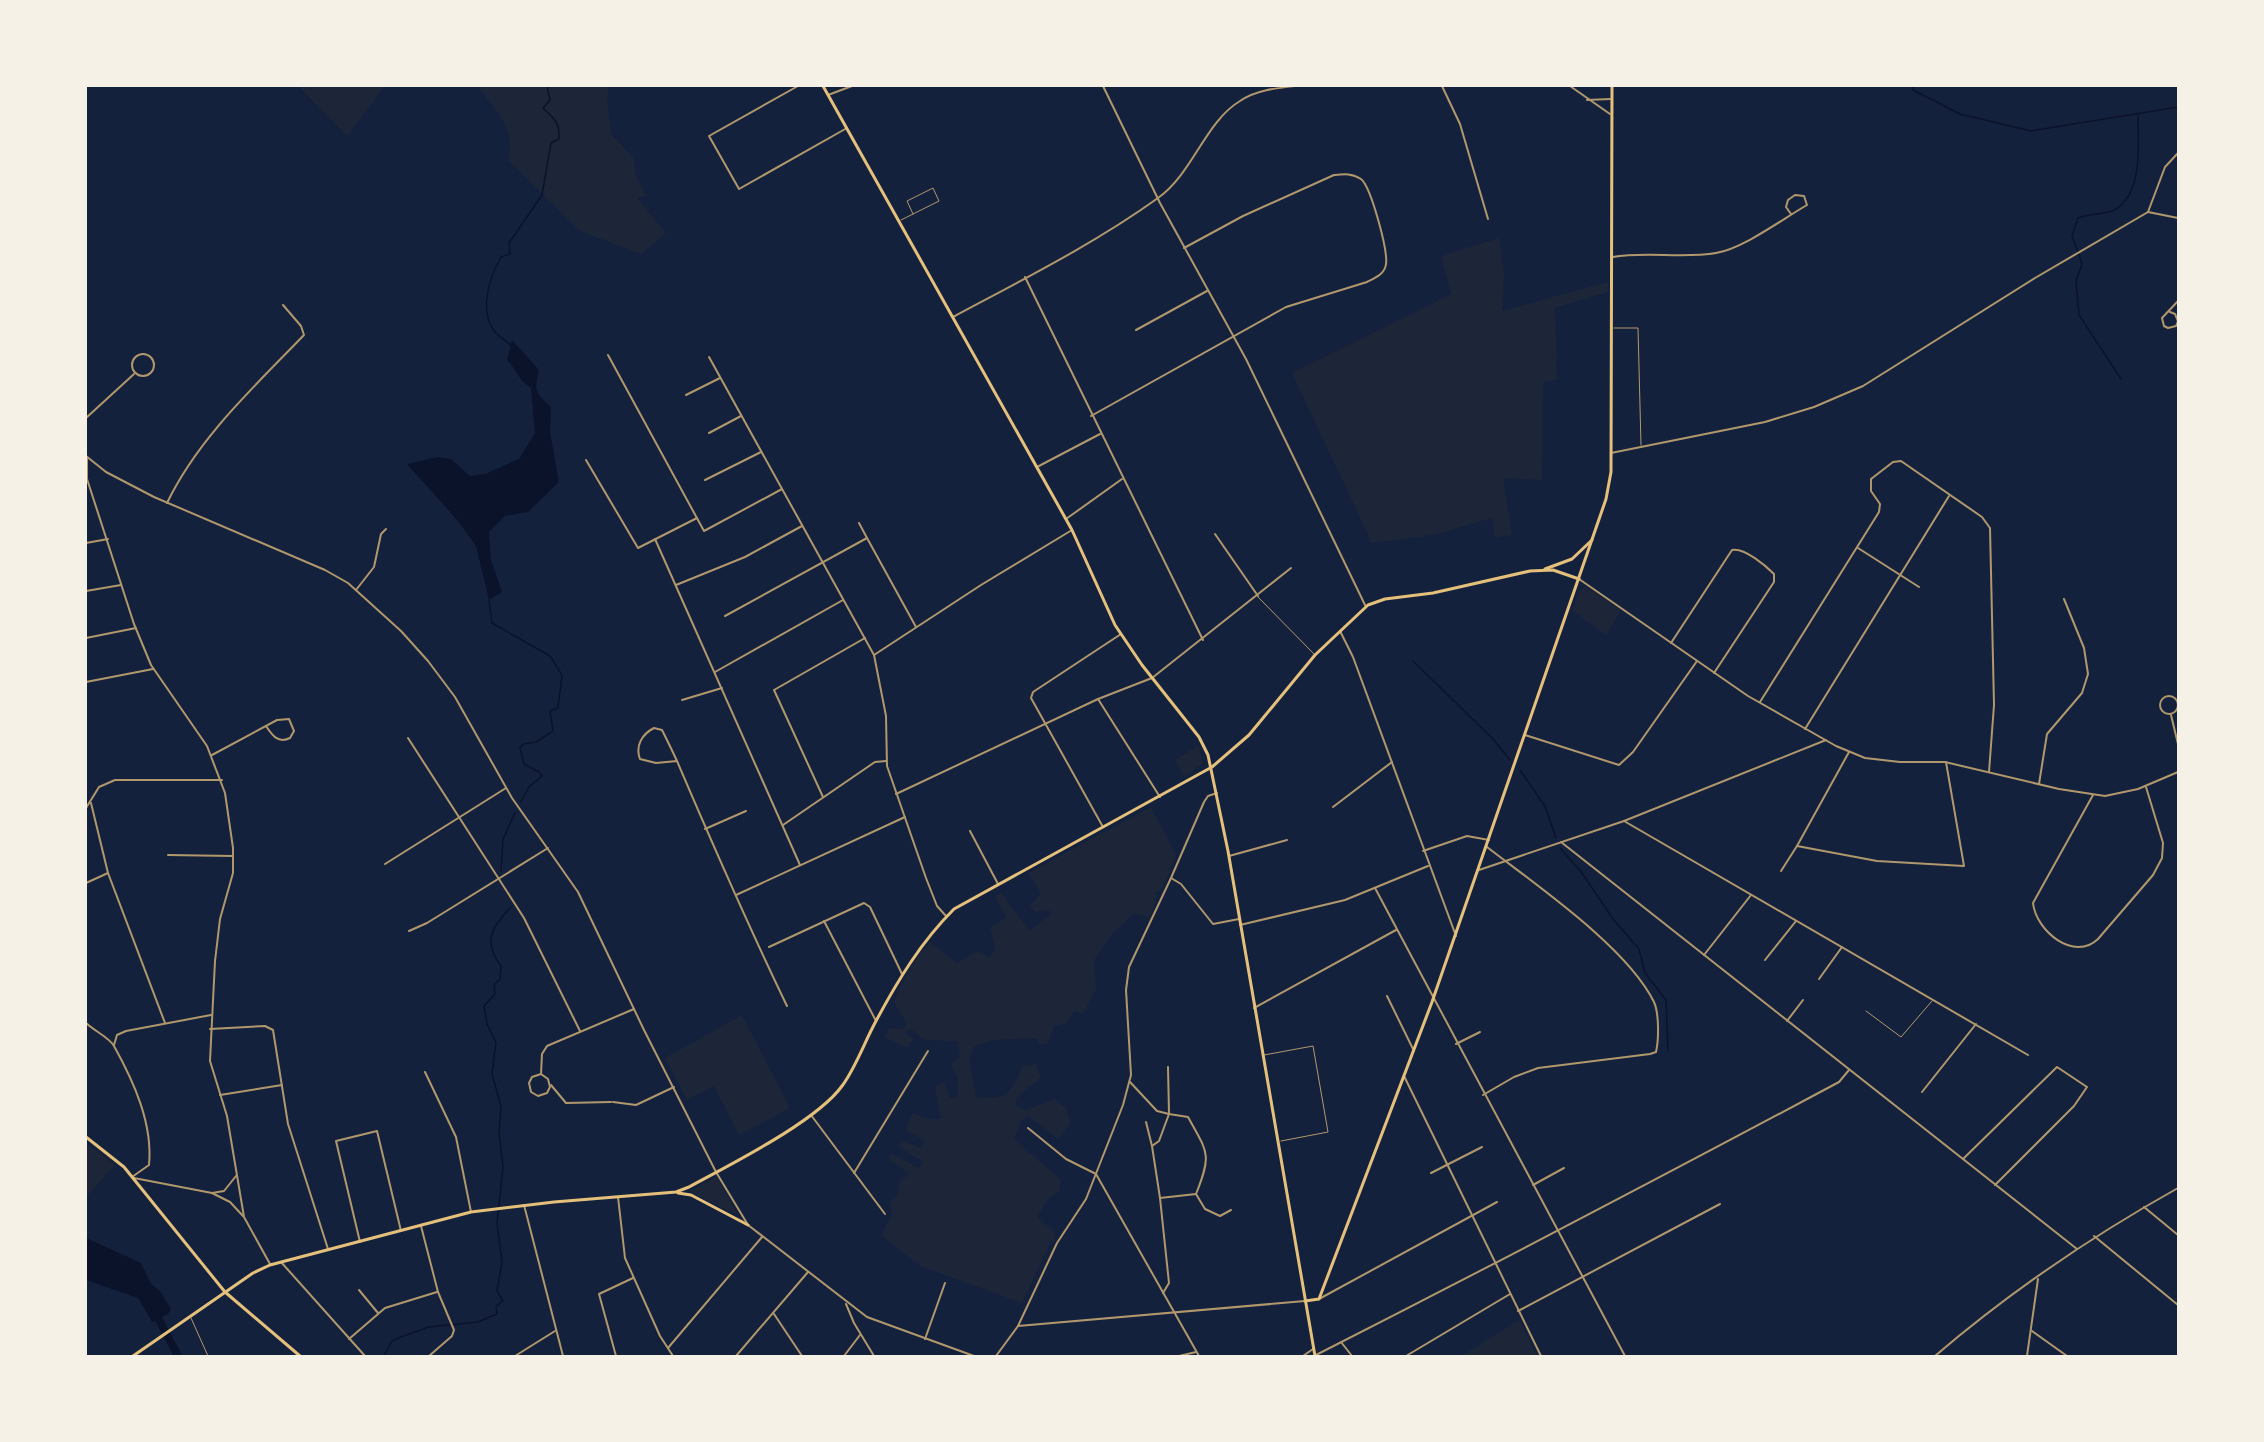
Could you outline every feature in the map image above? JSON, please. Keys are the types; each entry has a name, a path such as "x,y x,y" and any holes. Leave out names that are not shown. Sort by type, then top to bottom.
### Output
{"main road":[{"path":"823,86 1072,530 1121,634 1152,678 1199,737 1212,767 1315,1356"},
{"path":"1305,1301 1319,1299 1414,1051 1487,847 1606,499 1611,453 1613,257 1610,99 1612,86"},
{"path":"1543,570 1572,559 1593,539"},
{"path":"676,1192 717,1172 825,1105 841,1087 876,1020 922,943 954,909 1212,767 1249,735 1316,655 1366,607 1385,599 1433,593 1505,575 1543,570 1563,572 1579,579"},
{"path":"87,1140 132,1177 225,1292 300,1356"},
{"path":"133,1356 225,1292 270,1265 471,1212 524,1205 676,1192 691,1195 748,1225"}],"street":[{"path":"798,86 709,136 739,189 847,128"},
{"path":"828,95 852,86"},
{"path":"954,86 963,86"},
{"path":"1102,86 1157,198 1233,336 1366,607"},
{"path":"953,317 1100,235 1157,198 1178,181 1214,128 1238,102 1252,95 1296,86"},
{"path":"1442,86 1460,124 1488,219"},
{"path":"1570,86 1610,114"},
{"path":"1587,100 1610,99"},
{"path":"1611,453 1769,421 1851,392 2148,212 2165,167 2178,153"},
{"path":"1091,416 1286,307 1378,277 1386,266 1385,248 1368,189 1362,180 1348,173 1334,175 1243,216 1184,248"},
{"path":"1613,257 1629,254 1717,253 1744,242 1807,205 1804,196 1795,195 1788,200 1786,207 1791,214"},
{"path":"2148,212 2178,218"},
{"path":"1025,277 1091,416 1203,640"},
{"path":"1136,330 1207,291"},
{"path":"2170,312 2175,314 2178,321 2171,328 2164,326 2163,316 2170,312 2178,302"},
{"path":"167,503 176,485 225,419 304,335 301,326 283,305"},
{"path":"142,353 151,357 154,363 152,372 144,376 134,374 132,364 136,356 142,353"},
{"path":"608,355 704,531 782,489"},
{"path":"709,357 874,655 886,716 886,761 937,906 946,916"},
{"path":"86,418 134,374"},
{"path":"686,395 720,378"},
{"path":"709,433 741,416"},
{"path":"1037,467 1100,434"},
{"path":"705,480 761,452"},
{"path":"86,457 114,476 167,503 326,570 356,590 400,631 435,670 455,697 506,788 578,892 634,1010 717,1172 748,1225 846,1304 867,1317 974,1356"},
{"path":"86,457 86,471 91,490 136,628 153,669 212,755 222,780 233,856 233,873 220,919 210,1029 210,1061 233,1144 236,1176 244,1217"},
{"path":"586,460 638,548 697,518"},
{"path":"1759,703 1858,548 1880,506 1870,482 1875,475 1897,460 1982,518 1990,528 1994,705 1989,772"},
{"path":"1066,519 1122,479"},
{"path":"86,492 91,490"},
{"path":"1805,729 1949,495"},
{"path":"859,523 916,627"},
{"path":"676,585 745,556 802,526"},
{"path":"356,590 377,561 381,534 386,529"},
{"path":"874,655 1072,530"},
{"path":"1215,534 1258,596"},
{"path":"86,543 108,538"},
{"path":"725,616 867,538"},
{"path":"655,539 800,865"},
{"path":"1858,548 1919,587"},
{"path":"1671,643 1732,550 1742,551 1770,570 1774,574 1774,582 1714,673"},
{"path":"896,794 1045,723 1152,678 1203,640 1291,568"},
{"path":"1579,579 1759,703 1849,752 1882,761 1946,762 2093,795 2113,795 2146,787 2178,772"},
{"path":"86,591 122,585"},
{"path":"2039,784 2047,735 2082,693 2088,674 2084,648 2064,599"},
{"path":"715,672 843,600"},
{"path":"86,638 136,628"},
{"path":"1340,631 1353,657 1428,866 1456,936"},
{"path":"1103,827 1036,710 1032,695 1048,681 1121,634"},
{"path":"823,797 774,690 865,638"},
{"path":"1525,735 1619,765 1633,752 1697,661"},
{"path":"86,682 153,669"},
{"path":"681,700 722,688"},
{"path":"2167,696 2174,697 2178,705 2171,714 2165,714 2159,707 2162,698 2167,696"},
{"path":"1098,699 1160,797"},
{"path":"2171,714 2178,744"},
{"path":"212,755 266,726 285,718 292,723 293,735 288,740 278,739 266,726"},
{"path":"677,761 656,763 639,759 637,753 642,737 654,728 662,730 677,761 705,829 787,1006"},
{"path":"408,738 541,949 580,1031"},
{"path":"1479,870 1624,821 1826,740"},
{"path":"1781,871 1849,752"},
{"path":"783,825 875,762 886,761"},
{"path":"1333,807 1392,762"},
{"path":"1797,846 1877,861 1964,866 1946,762"},
{"path":"86,808 91,804 99,787 115,780 222,780"},
{"path":"2093,795 2033,903 2036,918 2041,924 2064,944 2078,949 2093,945 2159,865 2163,843 2146,787"},
{"path":"385,864 506,788"},
{"path":"996,1356 1018,1326 1052,1253 1086,1199 1096,1174 1130,1082 1126,990 1129,967 1172,878 1203,802 1208,796 1217,793"},
{"path":"91,804 108,873 165,1023"},
{"path":"705,829 746,811"},
{"path":"735,895 905,817"},
{"path":"1624,821 2028,1055"},
{"path":"970,831 998,884"},
{"path":"1423,851 1467,836 1489,840"},
{"path":"1229,856 1287,840"},
{"path":"1561,842 2077,1249"},
{"path":"1483,1095 1514,1077 1538,1068 1653,1053 1657,1043 1654,1003 1620,956 1487,847"},
{"path":"410,931 427,923 548,848"},
{"path":"168,855 233,856"},
{"path":"1240,925 1316,908 1375,888 1428,866"},
{"path":"86,883 108,873"},
{"path":"1172,878 1181,884 1213,924 1239,918"},
{"path":"1375,888 1483,1095 1625,1356"},
{"path":"1704,955 1751,895"},
{"path":"769,947 864,903 870,907 902,974"},
{"path":"824,921 876,1020"},
{"path":"1765,960 1796,921"},
{"path":"1254,1008 1396,930"},
{"path":"1819,979 1842,947"},
{"path":"1387,996 1414,1051"},
{"path":"1787,1021 1803,1000"},
{"path":"541,1074 542,1054 548,1046 634,1010"},
{"path":"114,1045 117,1035 126,1031 211,1015"},
{"path":"86,1023 114,1045 139,1101 150,1137 149,1165 132,1177"},
{"path":"1922,1092 1976,1024"},
{"path":"210,1029 263,1026 272,1028 294,1144 328,1250"},
{"path":"1456,1044 1480,1032"},
{"path":"854,1173 928,1051"},
{"path":"1152,1146 1159,1141 1169,1114 1168,1067"},
{"path":"1963,1159 2057,1067 2087,1087 2074,1106 1995,1185"},
{"path":"1315,1356 1557,1233 1839,1082 1849,1070"},
{"path":"425,1072 456,1137 471,1212"},
{"path":"541,1074 548,1079 550,1085 566,1103 612,1102 636,1105 674,1087"},
{"path":"541,1074 530,1080 531,1092 537,1096 544,1095 550,1085"},
{"path":"1404,1076 1541,1356"},
{"path":"1130,1082 1157,1110 1188,1117 1207,1152 1204,1173 1196,1194 1204,1209 1221,1216 1230,1210"},
{"path":"220,1095 282,1085"},
{"path":"811,1115 885,1214"},
{"path":"1146,1122 1160,1198 1169,1283 1163,1293"},
{"path":"1028,1128 1066,1159 1096,1174 1198,1356"},
{"path":"360,1242 336,1141 377,1131 401,1231"},
{"path":"1431,1173 1482,1147"},
{"path":"1533,1185 1564,1168"},
{"path":"212,1193 224,1191 236,1176"},
{"path":"132,1177 212,1193 230,1202 244,1217 270,1265"},
{"path":"1935,1356 1967,1329 2094,1236 2178,1188"},
{"path":"1160,1198 1196,1194"},
{"path":"618,1197 624,1254 673,1356"},
{"path":"1319,1299 1497,1202"},
{"path":"1518,1311 1720,1204"},
{"path":"524,1205 563,1356"},
{"path":"2144,1207 2178,1235"},
{"path":"421,1226 438,1292 454,1328 452,1335 429,1356"},
{"path":"2094,1236 2178,1305"},
{"path":"668,1348 762,1237"},
{"path":"281,1261 364,1356"},
{"path":"736,1356 808,1272"},
{"path":"616,1356 599,1294 634,1278"},
{"path":"2027,1356 2038,1278"},
{"path":"925,1339 945,1283"},
{"path":"359,1290 378,1313"},
{"path":"349,1339 378,1313 395,1304 438,1292"},
{"path":"1406,1356 1510,1294"},
{"path":"1018,1326 1305,1301"},
{"path":"846,1304 874,1356"},
{"path":"773,1313 802,1356"},
{"path":"515,1356 555,1331"},
{"path":"2032,1331 2067,1356"},
{"path":"844,1356 861,1334"},
{"path":"1341,1342 1352,1356"},
{"path":"1303,1356 1314,1349"},
{"path":"1179,1356 1196,1352"}],"lane":[{"path":"899,221 913,214 939,201 933,188 906,201 913,214"},
{"path":"1612,328 1638,328 1641,447"},
{"path":"1258,596 1316,655"},
{"path":"1866,1011 1901,1037 1933,1000"},
{"path":"1262,1055 1313,1046 1316,1057 1316,1074 1328,1132 1277,1142"},
{"path":"191,1317 208,1356"}],"shaded area":[{"path":"298,86 385,86 347,136"},
{"path":"477,86 609,86 607,100 611,134 633,157 636,176 646,196 637,198 666,233 641,254 580,231 508,160 510,149 507,129 503,120"},
{"path":"1499,238 1504,274 1502,311 1608,282 1608,292 1555,308 1557,379 1543,382 1542,480 1503,478 1512,535 1495,538 1492,518 1433,535 1372,543 1292,373 1451,294 1441,256"},
{"path":"512,340 539,370 536,387 539,395 551,407 550,432 559,482 528,512 505,516 489,532 491,560 502,592 489,600 476,546 458,521 407,464 438,457 451,459 470,476 485,474 519,459 535,433 531,388 507,360"},
{"path":"1586,587 1621,610 1606,635 1572,610 1580,590"},
{"path":"1199,745 1202,764 1185,777 1175,760"},
{"path":"1151,807 1176,855 1163,888 1153,895 1158,895 1150,918 1134,913 1110,936 1094,960 1096,989 1083,1014 1074,1011 1067,1023 1054,1026 1047,1044 1040,1045 1036,1038 993,1040 975,1046 969,1057 976,1097 1001,1096 1011,1089 1022,1066 1036,1064 1041,1078 1017,1097 1015,1105 1026,1110 1055,1099 1067,1109 1070,1123 1059,1139 1028,1116 1020,1123 1014,1139 1062,1181 1059,1186 1060,1191 1049,1198 1037,1216 1055,1233 1054,1242 1051,1242 1022,1303 920,1266 881,1235 892,1215 890,1202 897,1196 900,1182 910,1173 889,1160 891,1153 919,1168 923,1162 898,1146 901,1140 921,1148 925,1141 906,1130 912,1113 932,1120 941,1118 935,1087 943,1082 951,1098 958,1096 958,1078 951,1065 960,1056 957,1041 924,1040 911,1028 905,1033 913,1039 907,1048 885,1038 889,1028 903,1029 907,1024 894,1003 905,979 919,955 930,942 957,963 978,951 990,957 995,948 990,927 1007,917 995,897 1001,893 1030,931 1052,913 1048,910 1035,912 1030,906 1041,893 1028,873"},
{"path":"742,1015 790,1108 739,1135 714,1086 687,1100 665,1058"},
{"path":"86,1143 115,1165 86,1197"},
{"path":"717,1177 737,1213 737,1215 689,1191"},
{"path":"86,1238 141,1263 151,1284 160,1291 171,1309 168,1314 152,1322 138,1298 86,1280"},
{"path":"1519,1320 1537,1356 1462,1356"}],"waterway":[{"path":"511,346 496,333 491,325 487,295 501,257 510,254 509,243 542,195 551,143 559,139 557,124 543,108 550,100 547,86"},
{"path":"1913,86 1913,90 1960,114 2031,131 2178,107"},
{"path":"2121,379 2079,315 2076,281 2082,264 2072,235 2078,218 2114,210 2124,202 2130,192 2137,167 2138,115"},
{"path":"489,600 492,623 550,656 562,675 558,708 550,711 553,731 536,742 523,744 520,748 524,764 542,776 529,787 521,802"},
{"path":"1413,661 1493,739 1510,760"},
{"path":"1520,770 1545,806 1556,838"},
{"path":"501,871 503,839 515,813"},
{"path":"1560,848 1582,873 1613,919 1639,949 1645,973 1666,1000 1668,1051"},
{"path":"384,1356 392,1341 429,1327 478,1322 497,1314 496,1306 503,1301 497,1291 502,1262 497,1223 503,1167 499,1133 501,1106 492,1074 496,1042 487,1024 484,1006 495,994 494,985 500,979 501,966 492,949 492,935 494,928 511,907"},
{"path":"154,1310 178,1356"}]}
